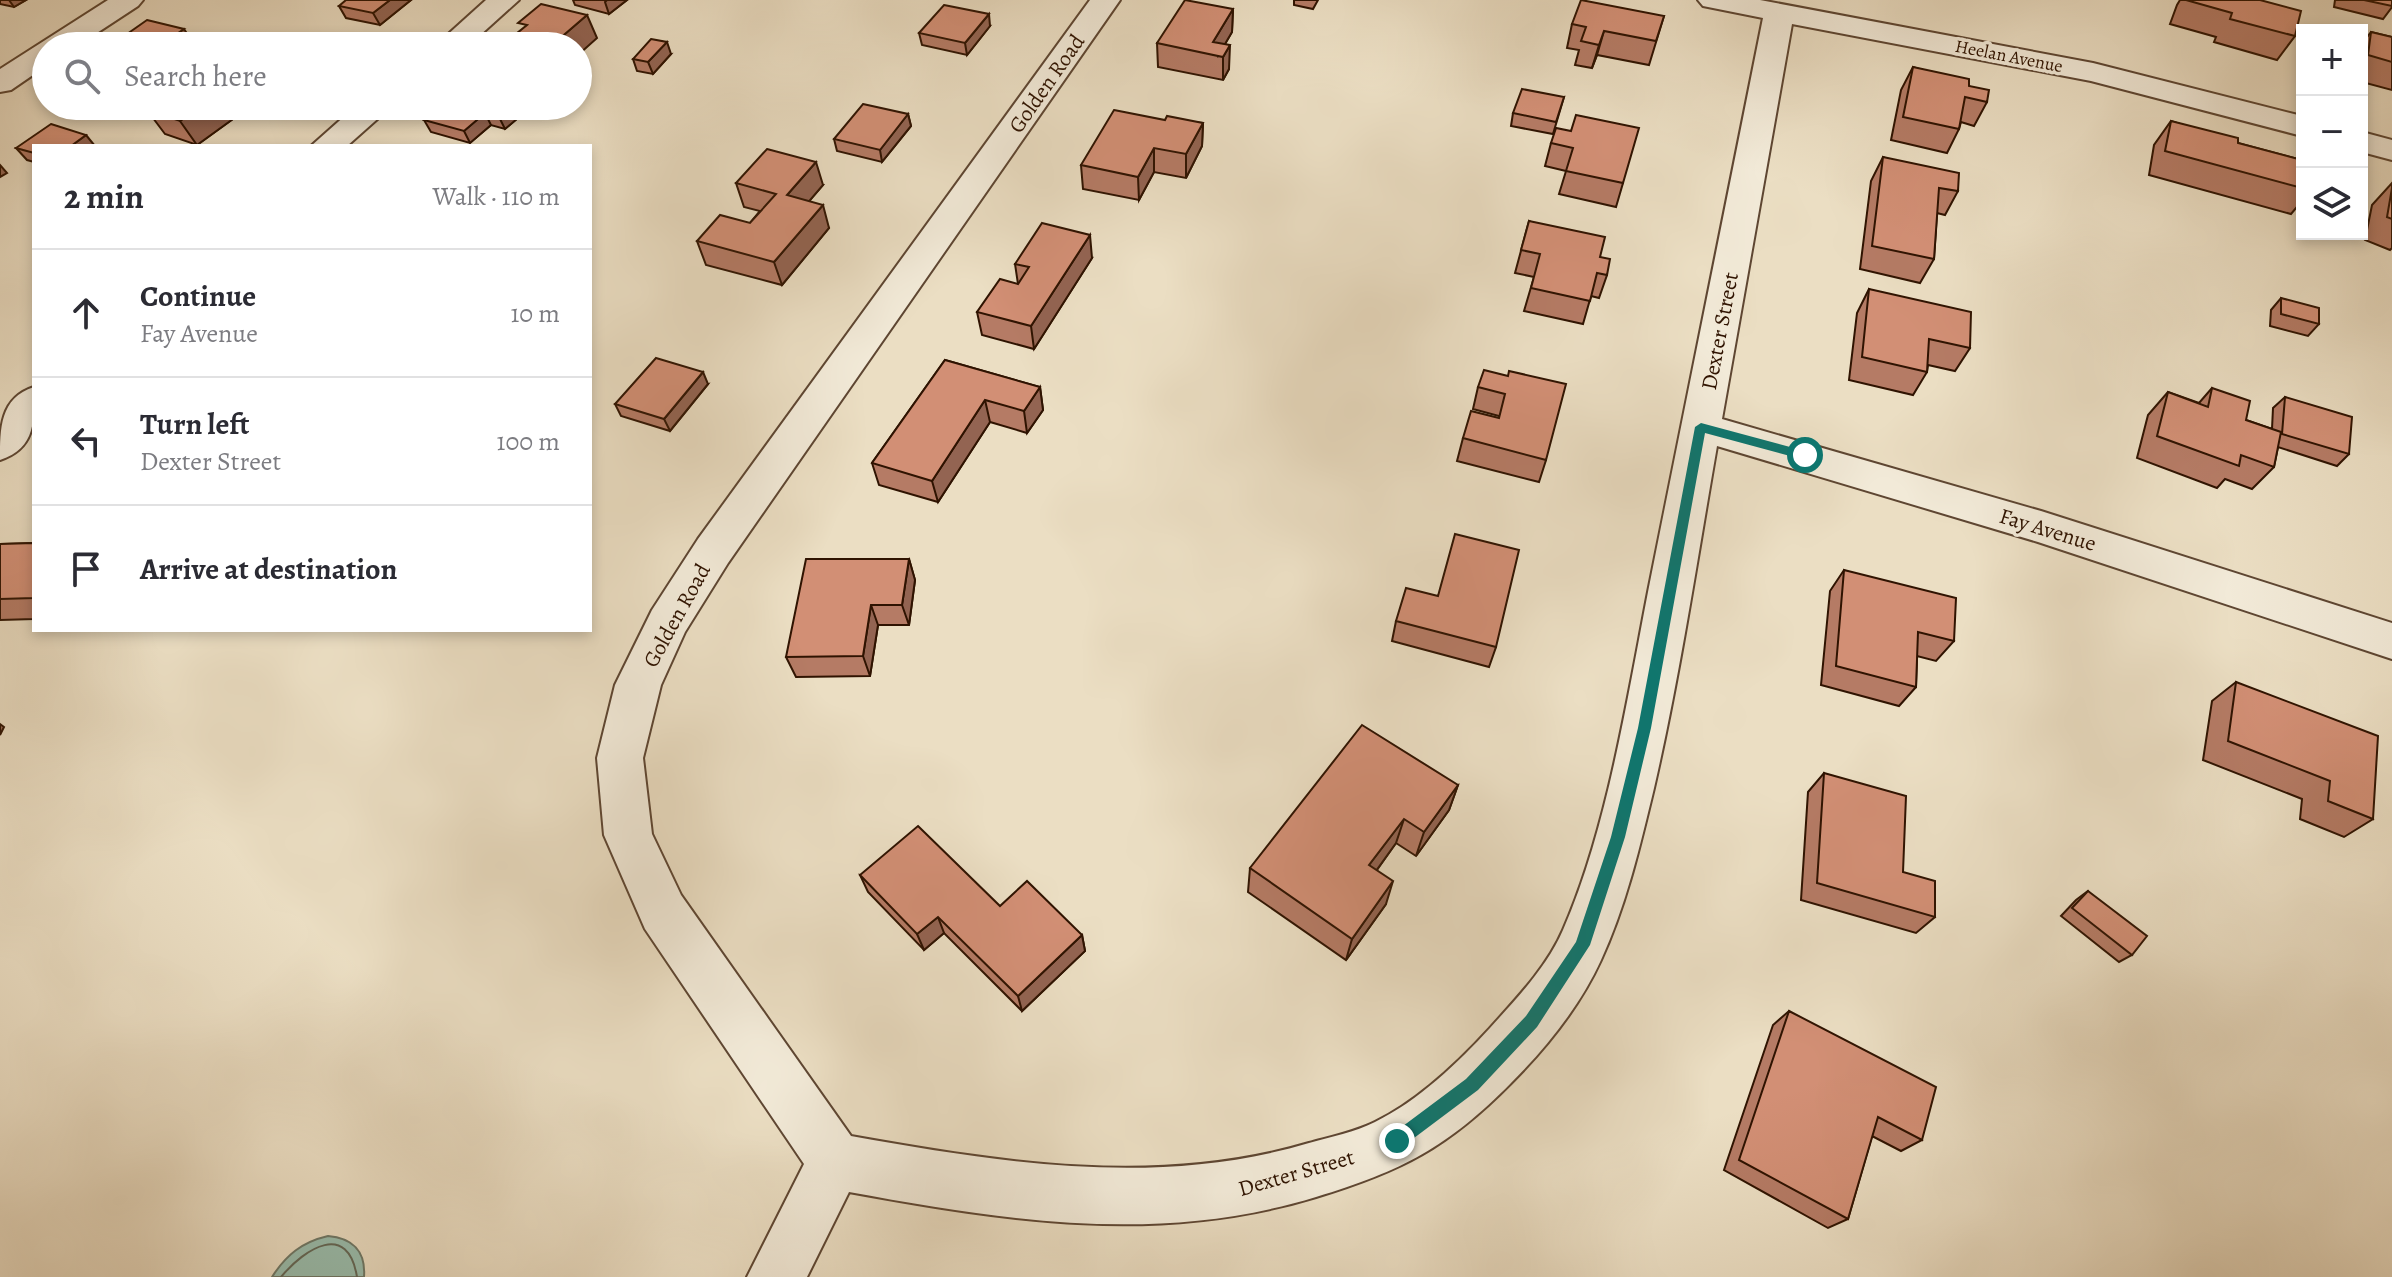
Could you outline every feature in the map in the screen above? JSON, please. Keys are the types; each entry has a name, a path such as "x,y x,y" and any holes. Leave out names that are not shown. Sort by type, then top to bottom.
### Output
{"street":[{"path":"78,32 128,0"},
{"path":"466,32 504,0"},
{"name":"Golden Road","path":"835,1161 663,912 628,835 620,758 638,685 667,623 713,551 1105,0"},
{"name":"Heelan Avenue","path":"1713,0 2093,72 2296,124"},
{"name":"Dexter Street","path":"835,1161 1006,1191 1116,1200 1215,1194 1311,1172 1397,1141 1472,1085 1532,1022 1582,945 1618,837 1644,728 1779,13"},
{"path":"0,83 32,61"},
{"path":"329,144 359,120"},
{"path":"2368,144 2392,150"},
{"path":"0,445 32,404"},
{"name":"Fay Avenue","path":"1701,427 2041,527 2392,641"},
{"path":"776,1277 835,1161"}],"water":[{"path":"328,1236 344,1240 356,1248 363,1260 364,1277 272,1277 296,1250"}],"building":[{"path":"346,0 390,0 373,13 339,6"},
{"path":"1185,0 1233,9 1213,42 1230,45 1223,57 1157,43"},
{"path":"1581,0 1664,16 1656,41 1604,31 1599,45 1581,41 1586,27 1572,24"},
{"path":"2186,0 2260,0 2301,11 2295,36 2230,19 2232,13"},
{"path":"2364,0 2392,0 2392,6"},
{"path":"541,4 587,15 567,32 518,32 527,25 518,23"},
{"path":"944,5 989,14 965,43 919,33"},
{"path":"147,20 184,29 180,32 130,32"},
{"path":"2371,32 2392,37 2392,62 2368,55"},
{"path":"651,39 667,42 648,62 633,59"},
{"path":"1913,67 1969,79 1969,86 1989,90 1987,102 1965,97 1959,129 1903,117"},
{"path":"1522,89 1564,97 1556,122 1513,113"},
{"path":"863,104 908,114 880,150 834,139"},
{"path":"1114,110 1165,120 1167,116 1203,123 1186,154 1154,148 1138,177 1081,165"},
{"path":"1576,115 1639,128 1623,183 1566,171 1573,148 1551,143 1556,128 1571,131"},
{"path":"424,120 477,120 464,131"},
{"path":"2171,121 2238,138 2238,143 2296,158 2296,186 2165,151"},
{"path":"51,124 86,135 74,144 32,144 32,152 16,148"},
{"path":"767,149 816,162 787,195 823,205 774,262 697,241 720,215 750,223 776,194 736,183"},
{"path":"1883,157 1959,173 1958,191 1939,188 1934,259 1872,246"},
{"path":"2392,188 2392,219 2387,217"},
{"path":"1529,221 1605,237 1600,257 1610,259 1607,275 1597,273 1590,301 1531,288 1540,254 1521,250"},
{"path":"1042,223 1090,235 1031,326 977,312 1000,279 1018,284 1029,267 1015,264"},
{"path":"1869,289 1971,312 1970,348 1929,339 1927,372 1862,357"},
{"path":"2281,298 2319,308 2319,324 2281,314"},
{"path":"656,358 703,372 664,419 615,404"},
{"path":"945,360 1040,387 1024,411 985,400 932,481 872,463"},
{"path":"1484,370 1508,376 1509,371 1566,384 1546,460 1463,438 1471,411 1499,418 1505,394 1478,387"},
{"path":"2212,388 2250,401 2246,420 2281,432 2274,467 2241,455 2239,466 2157,436 2168,392 2208,407"},
{"path":"2285,397 2352,417 2349,454 2282,434"},
{"path":"1455,534 1519,550 1496,647 1396,621 1406,588 1438,596"},
{"path":"32,543 32,598 0,599 0,544"},
{"path":"806,559 909,559 902,605 871,605 863,656 786,657"},
{"path":"1844,570 1956,598 1954,641 1918,632 1916,687 1836,666"},
{"path":"2236,682 2378,736 2373,819 2328,801 2330,781 2228,741"},
{"path":"1362,725 1458,785 1424,832 1404,819 1369,865 1393,881 1352,939 1250,868"},
{"path":"1824,773 1906,796 1903,872 1935,881 1935,917 1817,883"},
{"path":"918,826 1000,906 1027,881 1082,935 1018,996 938,917 917,934 860,875"},
{"path":"2088,891 2147,936 2132,955 2072,908"},
{"path":"1789,1011 1936,1087 1922,1140 1878,1117 1848,1219 1739,1160"}],"route":[{"path":"1397,1141 1472,1085 1532,1022 1582,945 1618,837 1644,728 1701,427 1805,455"}]}
